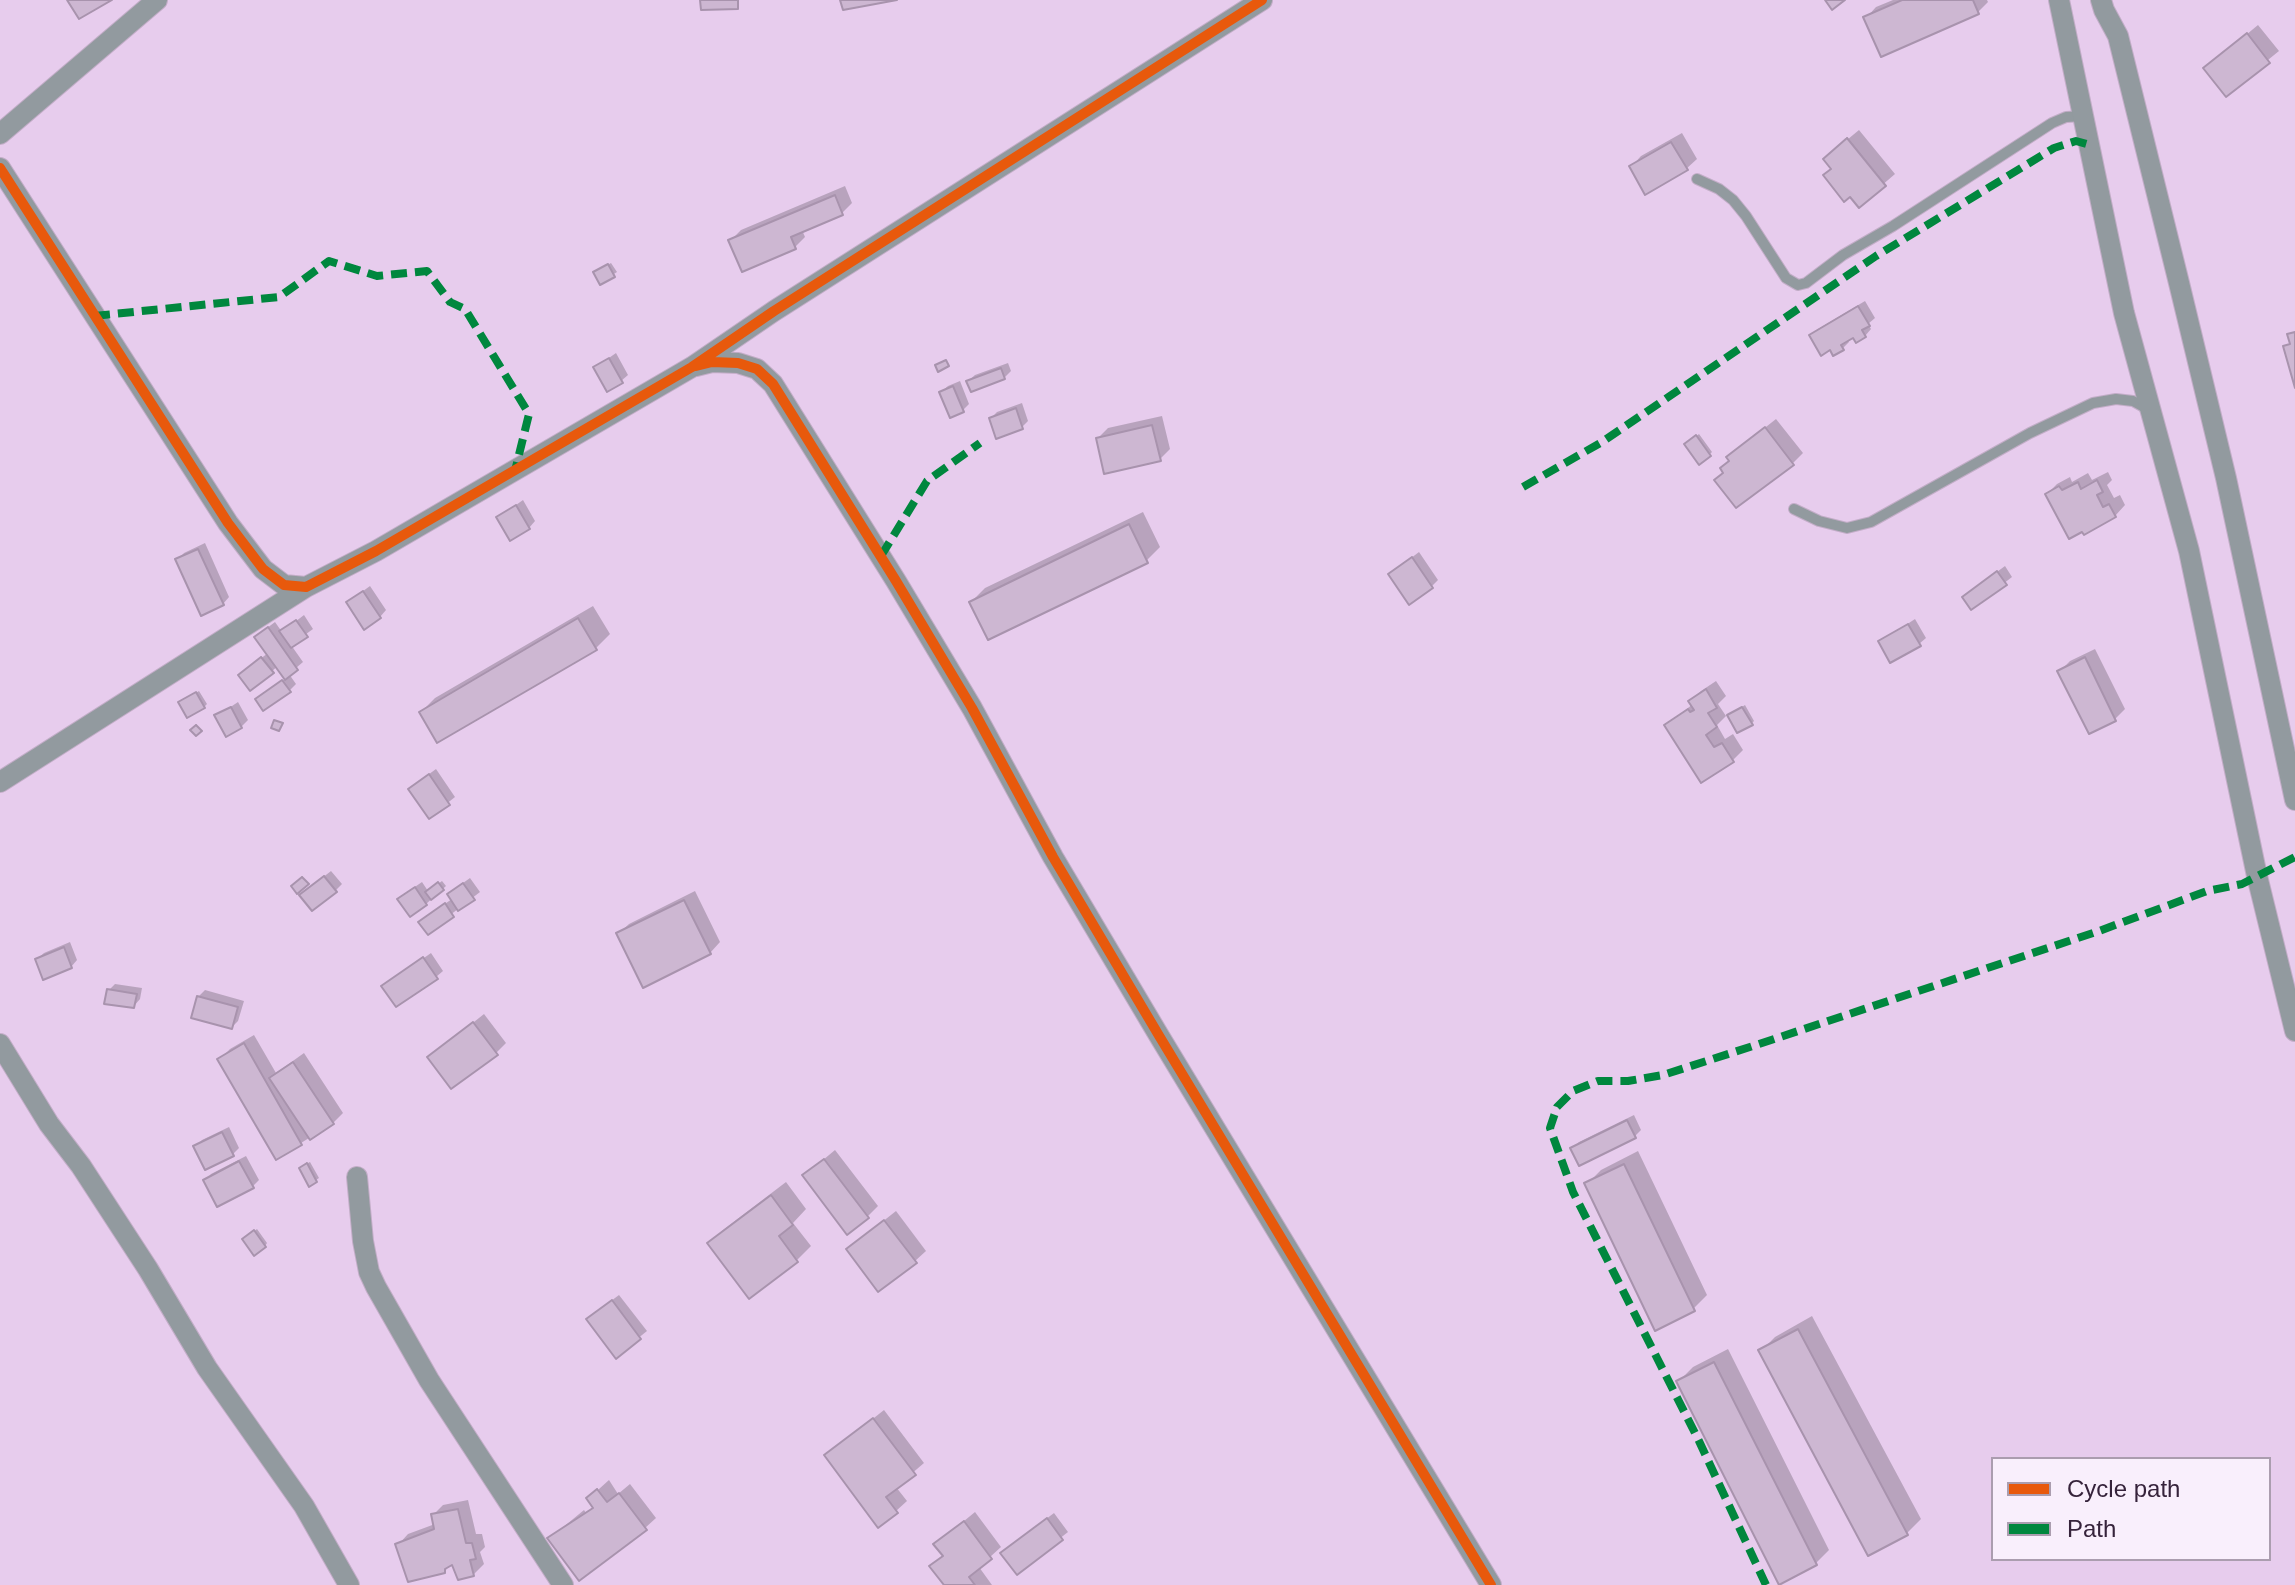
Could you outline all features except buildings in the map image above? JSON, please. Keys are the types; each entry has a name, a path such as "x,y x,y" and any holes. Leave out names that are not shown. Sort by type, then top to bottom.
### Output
{"street":[{"path":"0,134 157,0"},
{"path":"0,782 306,587 376,551 692,367 774,311 1262,0"},
{"path":"2059,0 2124,313 2189,551 2257,876 2295,1031"},
{"path":"2101,0 2118,36 2179,283 2226,478 2295,800"},
{"path":"0,168 228,523 263,569 284,585 306,587"},
{"path":"692,367 712,362 738,363 757,369 773,384 972,708 1053,857 1491,1585"},
{"path":"0,1044 49,1124 81,1166 140,1256 207,1368 304,1506 349,1585"},
{"path":"357,1177 363,1241 369,1272 376,1287 429,1380 563,1585"}],"lane":[{"path":"1697,179 1719,189 1733,200 1786,278 1798,285 1806,283 1843,255 2052,123 2066,117 2084,116"},
{"path":"1794,509 1819,521 1847,528 1871,522 2030,433 2093,403 2116,399 2133,401 2153,412"}],"marked path":[{"path":"1523,487 1602,442 1876,256 2054,148 2076,141 2090,145"},
{"path":"94,316 279,297 329,261 377,276 427,271 450,302 465,309 529,414 515,471"},
{"path":"881,556 927,481 980,443"},
{"path":"1766,1585 1699,1441 1573,1192 1550,1128 1557,1107 1573,1091 1598,1081 1628,1081 1663,1075 2099,931 2207,891 2242,884 2295,857"}],"cycle path":[{"path":"0,168 228,523 263,569 284,585 306,587 376,551 692,367 774,311 1262,0"},
{"path":"696,366 712,362 738,363 757,369 773,384 972,708 1053,857 1491,1585"}]}
